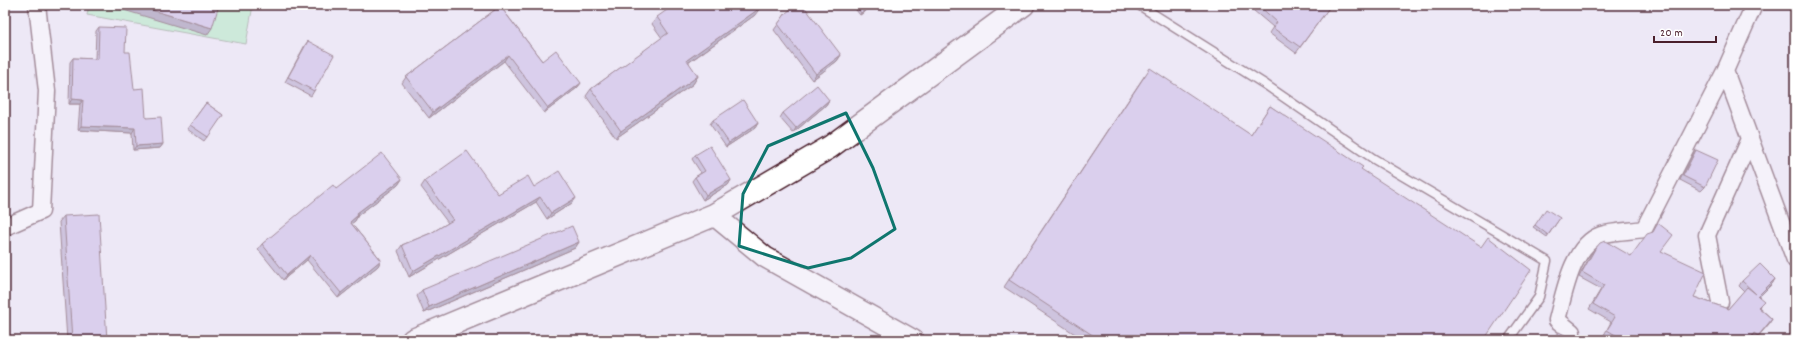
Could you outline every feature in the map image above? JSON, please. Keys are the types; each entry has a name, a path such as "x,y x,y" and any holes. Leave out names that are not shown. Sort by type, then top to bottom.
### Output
{"main road":[{"path":"413,340 714,215 830,147 1024,5"}],"street":[{"path":"5,227 41,210 47,91 37,5"},
{"path":"1572,332 1557,320 1571,270 1586,245 1601,235 1644,229 1724,70 1754,5"},
{"path":"1724,70 1795,260"},
{"path":"1720,302 1707,235 1750,139"},
{"path":"714,215 765,256 911,340"}],"lane":[{"path":"1139,5 1266,85 1374,158 1548,261 1539,297 1508,340"}],"highlighted area":[{"path":"846,113 873,168 895,229 851,258 808,268 739,246 743,194 768,146"}],"green space":[{"path":"89,5 253,5 246,44 87,15"}],"building":[{"path":"135,5 219,5 212,28"},
{"path":"674,5 758,5 760,8 687,60 698,76 621,131 591,89 668,33 657,17"},
{"path":"796,5 803,5 841,55 816,74 778,24 786,13"},
{"path":"855,5 872,5 861,13"},
{"path":"1258,5 1331,5 1300,47 1273,28 1277,22"},
{"path":"500,6 542,61 556,50 581,83 548,108 508,55 433,112 406,77"},
{"path":"99,27 126,28 125,52 130,52 134,89 144,88 146,118 161,117 163,144 136,146 135,128 81,126 83,100 72,99 73,58 98,59"},
{"path":"308,41 334,55 314,91 288,77"},
{"path":"1150,68 1251,135 1270,106 1363,167 1361,169 1481,247 1488,237 1531,270 1484,340 1100,340 1009,280"},
{"path":"817,85 829,100 796,128 783,113"},
{"path":"743,100 758,123 729,143 713,120"},
{"path":"206,103 223,115 208,137 190,125"},
{"path":"710,146 731,180 706,195 695,177 705,171 695,155"},
{"path":"1696,150 1718,160 1705,187 1683,176"},
{"path":"467,151 498,194 528,176 534,187 559,171 576,198 551,213 540,197 413,271 402,245 431,233 453,220 425,181"},
{"path":"382,153 402,179 357,213 358,215 350,222 381,260 341,293 310,255 287,275 262,244 333,185 336,189"},
{"path":"1546,209 1560,218 1548,235 1535,225"},
{"path":"99,214 107,340 72,340 64,216"},
{"path":"1658,223 1673,235 1661,251 1706,272 1694,297 1728,309 1747,287 1756,294 1742,281 1760,264 1775,279 1758,296 1764,301 1758,307 1772,319 1758,336 1754,333 1750,340 1624,340 1607,330 1615,317 1593,304 1604,285 1582,272 1600,243 1605,241 1631,256 1647,234 1653,232"},
{"path":"572,226 579,242 429,307 422,290"},
{"path":"1559,332 1574,340 1554,340"}]}
